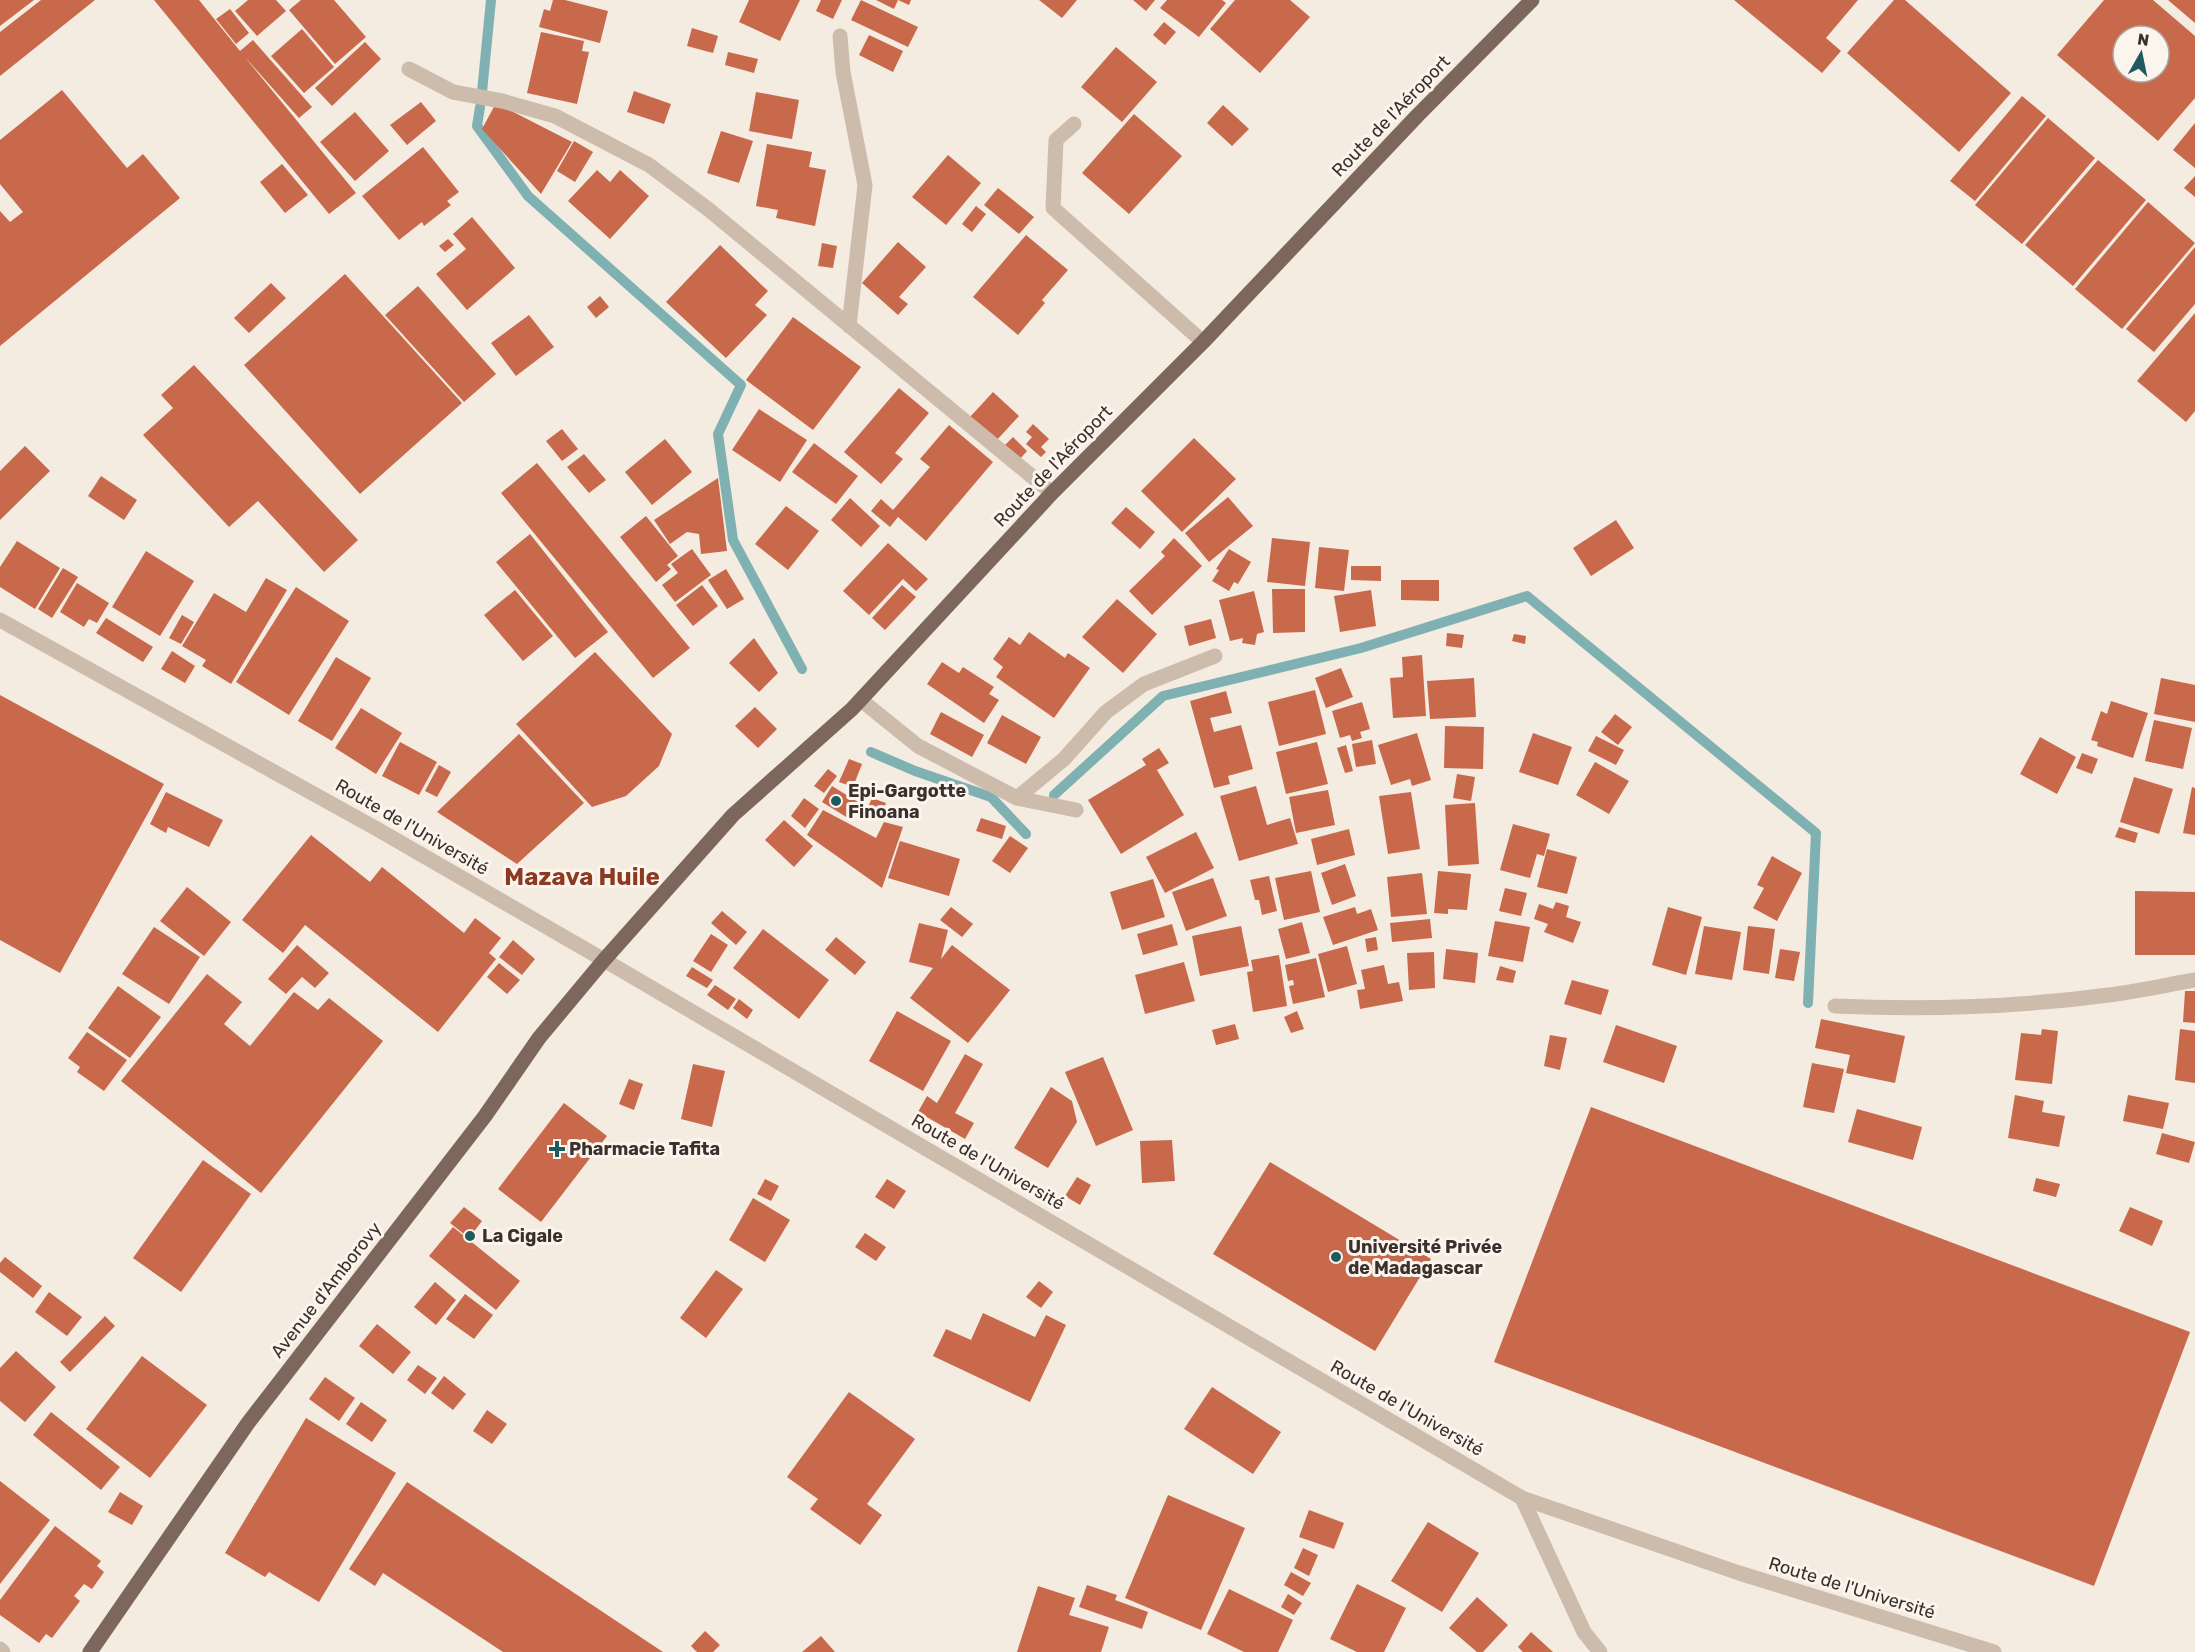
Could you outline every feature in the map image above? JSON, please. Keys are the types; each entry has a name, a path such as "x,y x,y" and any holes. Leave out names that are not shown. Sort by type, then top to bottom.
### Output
{"main road":[{"name":"Route de l'Aéroport","path":"604,960 733,815 861,700 1052,493 1203,342 1417,116 1532,0"},
{"name":"Avenue d'Amborovy","path":"90,1652 248,1422 485,1116 540,1038 604,960"}],"street":[{"path":"840,36 843,72 865,185 849,326"},
{"path":"409,69 453,92 502,101 555,116 649,165 708,209 1052,493"},
{"path":"1074,124 1056,140 1053,208 1203,342"},
{"name":"Route de l'Université","path":"0,620 377,829 1521,1497 1739,1573 1994,1652"},
{"path":"1017,798 1064,759 1106,711 1144,684 1215,656"},
{"path":"861,700 918,746 1017,798 1076,810"},
{"path":"1835,1006 1894,1008 1989,1005 2108,995 2195,980"},
{"path":"1521,1497 1584,1632 1600,1652"}],"building":[{"path":"0,0 34,0 0,26"},
{"path":"41,0 95,0 0,76 0,32"},
{"path":"154,0 199,0 240,51 253,40 312,107 299,118 244,56 356,193 329,214"},
{"path":"248,0 276,0 286,11 257,36 235,11"},
{"path":"301,0 334,0 366,37 335,64 289,10"},
{"path":"553,0 565,0 608,11 600,43 539,27 544,9 550,11"},
{"path":"749,0 800,0 780,41 739,22"},
{"path":"821,0 842,0 833,19 816,11"},
{"path":"861,0 918,27 908,47 851,20"},
{"path":"876,0 898,0 894,9"},
{"path":"898,0 911,0 909,5"},
{"path":"1039,0 1077,0 1062,18"},
{"path":"1133,0 1155,0 1146,11"},
{"path":"1167,0 1222,0 1226,3 1199,37 1160,8"},
{"path":"1235,0 1290,0 1310,17 1260,73 1210,29"},
{"path":"1734,0 1858,0 1826,38 1841,51 1822,73"},
{"path":"1894,0 1905,0 2011,93 1959,152 1847,53"},
{"path":"2104,0 2153,0 2195,36 2195,98 2158,141 2057,55"},
{"path":"2168,0 2195,0 2195,23"},
{"path":"230,9 249,33 236,44 216,19"},
{"path":"1164,22 1176,32 1165,45 1153,35"},
{"path":"692,28 718,36 713,53 687,46"},
{"path":"302,29 334,67 304,93 271,56"},
{"path":"541,32 584,41 582,51 589,52 577,104 527,93"},
{"path":"869,35 903,51 893,72 859,55"},
{"path":"365,42 381,59 332,106 315,88"},
{"path":"1116,47 1157,82 1122,122 1081,87"},
{"path":"728,52 758,59 754,73 725,65"},
{"path":"62,90 127,168 143,154 180,198 0,346 0,211 10,222 23,212 0,184 0,140"},
{"path":"634,91 671,104 664,124 627,112"},
{"path":"756,92 799,100 792,139 749,131"},
{"path":"2022,96 2046,116 1975,201 1950,181"},
{"path":"421,102 436,121 407,145 390,125"},
{"path":"496,103 572,142 541,194 482,129"},
{"path":"1223,105 1249,129 1232,146 1207,123"},
{"path":"355,112 389,151 355,181 320,142"},
{"path":"1134,114 1182,156 1129,214 1082,173"},
{"path":"2048,118 2095,158 2022,244 1975,205"},
{"path":"2195,123 2195,168 2173,150"},
{"path":"721,131 753,141 739,183 707,173"},
{"path":"574,141 593,152 575,182 557,171"},
{"path":"767,144 812,152 809,167 826,170 815,226 776,218 778,210 756,206"},
{"path":"423,147 459,192 447,201 451,205 424,226 422,222 399,240 362,196"},
{"path":"948,155 981,183 946,225 912,197"},
{"path":"2098,160 2146,200 2073,286 2025,245"},
{"path":"282,164 308,195 285,213 260,182"},
{"path":"597,170 610,182 620,170 649,196 610,239 568,201"},
{"path":"2195,176 2195,197 2184,188"},
{"path":"998,188 1034,217 1019,234 984,205"},
{"path":"2148,202 2195,243 2122,329 2075,289"},
{"path":"976,206 986,214 972,232 962,224"},
{"path":"472,217 515,268 467,310 436,274 466,249 453,234"},
{"path":"1026,235 1068,270 1042,300 1045,303 1018,335 973,297"},
{"path":"448,239 454,245 445,252 439,246"},
{"path":"898,242 926,267 899,297 908,304 898,315 862,283"},
{"path":"822,243 837,246 833,268 818,266"},
{"path":"720,245 768,291 755,305 767,315 726,358 666,302"},
{"path":"2195,247 2195,304 2154,352 2126,329"},
{"path":"345,274 462,403 360,494 244,365"},
{"path":"271,283 286,298 249,333 234,318"},
{"path":"418,286 496,374 464,402 385,315"},
{"path":"600,296 609,307 596,318 587,307"},
{"path":"2195,313 2195,411 2186,422 2137,381"},
{"path":"529,315 554,347 516,376 491,343"},
{"path":"793,317 861,367 813,430 746,380"},
{"path":"194,365 358,540 324,572 258,501 229,527 143,435 173,408 161,395"},
{"path":"899,388 929,413 895,453 903,459 881,484 844,452"},
{"path":"993,392 1019,416 996,441 970,417"},
{"path":"759,409 807,440 780,482 732,450"},
{"path":"1033,424 1049,439 1041,447 1046,452 1041,457 1026,444 1032,437 1026,432"},
{"path":"949,425 993,462 926,541 898,517 890,527 871,511 881,499 893,510 930,467 920,459"},
{"path":"562,429 578,449 562,461 546,441"},
{"path":"1013,437 1027,451 1019,460 1004,446"},
{"path":"1194,438 1236,479 1182,532 1141,491"},
{"path":"665,439 692,472 652,505 625,472"},
{"path":"814,443 858,476 836,504 792,472"},
{"path":"25,446 50,471 0,520 0,471"},
{"path":"584,454 606,480 589,493 567,467"},
{"path":"537,463 690,648 653,678 501,493"},
{"path":"101,476 137,500 124,520 88,496"},
{"path":"718,478 727,551 701,554 699,534 687,532 670,544 654,520"},
{"path":"1228,497 1253,526 1209,562 1185,533"},
{"path":"850,498 880,526 861,547 831,520"},
{"path":"786,506 819,531 788,570 755,544"},
{"path":"1126,507 1155,532 1140,549 1111,523"},
{"path":"646,516 678,556 667,565 671,569 656,582 620,537"},
{"path":"1616,520 1634,548 1591,576 1573,548"},
{"path":"530,534 608,632 575,658 496,562"},
{"path":"1174,538 1202,566 1152,615 1129,591 1165,556 1161,552"},
{"path":"1272,538 1310,542 1305,586 1267,582"},
{"path":"17,541 60,568 35,609 0,587 0,567"},
{"path":"888,543 928,579 916,591 903,579 869,615 843,591"},
{"path":"1319,547 1349,550 1344,591 1315,588"},
{"path":"692,549 711,575 675,602 662,585 678,573 671,564"},
{"path":"1229,549 1251,562 1238,584 1234,582 1229,591 1212,581 1219,570 1216,569"},
{"path":"146,551 194,581 160,636 112,607"},
{"path":"1351,566 1381,566 1381,581 1351,580"},
{"path":"63,568 78,577 52,618 38,609"},
{"path":"726,569 744,599 727,609 708,580"},
{"path":"266,578 287,590 231,684 202,666 206,660 182,646 214,593 246,612"},
{"path":"1401,580 1439,580 1439,601 1401,600"},
{"path":"77,583 109,603 97,623 89,619 84,627 60,612"},
{"path":"702,585 718,606 693,626 676,605"},
{"path":"902,585 916,597 885,630 872,618"},
{"path":"296,587 349,621 289,715 236,682"},
{"path":"1272,589 1305,589 1305,632 1273,633"},
{"path":"515,590 553,636 523,661 484,615"},
{"path":"1371,590 1376,626 1340,632 1334,596"},
{"path":"1254,591 1264,632 1257,634 1255,645 1242,643 1243,638 1230,641 1219,600"},
{"path":"1117,599 1157,634 1123,673 1082,637"},
{"path":"182,615 194,622 181,644 169,638"},
{"path":"106,618 153,647 143,662 96,633"},
{"path":"1211,619 1216,638 1189,646 1184,626"},
{"path":"1029,632 1065,658 1068,653 1090,668 1054,718 996,677 1003,667 993,659 1009,637 1020,645"},
{"path":"1447,633 1464,635 1462,648 1446,646"},
{"path":"1514,634 1526,636 1525,644 1512,641"},
{"path":"754,638 778,673 759,692 729,663"},
{"path":"172,651 195,666 185,683 161,669"},
{"path":"595,652 672,734 659,766 626,796 592,807 516,724"},
{"path":"1422,655 1426,716 1393,718 1390,678 1403,677 1402,657"},
{"path":"336,657 371,678 332,741 298,721"},
{"path":"942,662 959,673 963,667 994,687 989,694 999,700 984,723 927,684"},
{"path":"1341,668 1353,697 1326,708 1315,678"},
{"path":"1474,678 1476,717 1430,719 1427,681"},
{"path":"2161,678 2195,685 2195,722 2154,714"},
{"path":"1315,690 1326,734 1279,746 1268,702"},
{"path":"1226,691 1232,713 1210,718 1214,732 1241,725 1253,769 1228,776 1230,784 1214,788 1190,701"},
{"path":"0,695 164,784 60,973 0,940"},
{"path":"2111,701 2148,713 2133,758 2097,746 2098,742 2091,740 2101,711 2107,714"},
{"path":"1362,702 1370,729 1360,732 1362,738 1352,741 1350,735 1340,738 1332,711"},
{"path":"755,707 777,729 758,748 735,726"},
{"path":"361,708 402,733 376,774 335,748"},
{"path":"941,712 984,735 972,757 930,734"},
{"path":"1615,714 1632,727 1618,745 1601,732"},
{"path":"1002,715 1041,737 1026,764 987,743"},
{"path":"2154,720 2192,728 2183,769 2145,761"},
{"path":"1445,726 1484,727 1483,769 1444,768"},
{"path":"1417,733 1431,780 1412,786 1410,779 1391,785 1378,745"},
{"path":"1533,733 1572,747 1558,785 1519,772"},
{"path":"519,734 584,803 517,864 437,812"},
{"path":"1596,736 1624,750 1616,765 1588,751"},
{"path":"2040,737 2076,757 2057,794 2020,774"},
{"path":"1372,740 1376,764 1356,767 1352,744"},
{"path":"400,742 437,762 419,795 382,776"},
{"path":"1317,742 1328,784 1286,794 1276,752"},
{"path":"1346,745 1353,771 1345,773 1337,748"},
{"path":"1159,748 1169,763 1157,770 1184,815 1121,854 1088,800 1146,765 1142,759"},
{"path":"2082,753 2098,759 2092,774 2076,768"},
{"path":"849,759 862,764 853,787 839,782"},
{"path":"1595,762 1629,781 1609,814 1576,795"},
{"path":"439,765 451,772 437,797 425,791"},
{"path":"828,769 837,776 824,793 814,786"},
{"path":"1457,774 1475,777 1471,801 1453,798"},
{"path":"2134,777 2173,789 2159,834 2120,822"},
{"path":"832,786 858,802 848,818 822,802"},
{"path":"1256,786 1267,825 1290,818 1298,844 1239,861 1220,796"},
{"path":"2192,787 2195,788 2195,835 2183,833"},
{"path":"1328,790 1335,825 1296,833 1289,797"},
{"path":"166,792 223,820 209,847 168,827 166,833 150,824"},
{"path":"1411,792 1420,849 1388,854 1379,796"},
{"path":"804,798 819,809 805,828 791,816"},
{"path":"872,798 886,803 880,820 865,814"},
{"path":"1475,803 1479,864 1448,866 1445,805"},
{"path":"823,810 876,838 884,822 903,827 882,888 807,835"},
{"path":"981,818 1006,826 1002,839 976,831"},
{"path":"784,820 813,846 794,867 765,840"},
{"path":"1513,824 1550,834 1544,856 1537,854 1530,878 1500,870"},
{"path":"2119,827 2138,833 2135,843 2115,837"},
{"path":"1349,829 1355,855 1317,865 1311,839"},
{"path":"1196,832 1214,868 1165,893 1146,857"},
{"path":"311,835 370,882 382,867 464,933 475,918 501,938 489,953 496,959 438,1032 305,925 283,953 242,920"},
{"path":"1010,836 1028,848 1010,873 992,861"},
{"path":"900,841 960,859 949,896 888,878"},
{"path":"1547,849 1577,857 1567,894 1537,887"},
{"path":"1772,856 1802,873 1777,921 1753,908 1764,888 1757,885"},
{"path":"1345,864 1356,896 1332,905 1321,873"},
{"path":"1311,871 1320,912 1284,920 1275,878"},
{"path":"1438,871 1471,874 1467,910 1448,909 1448,914 1434,913"},
{"path":"1422,873 1427,914 1391,917 1387,877"},
{"path":"1269,876 1277,911 1262,915 1259,900 1255,900 1250,880"},
{"path":"1213,878 1227,916 1186,931 1172,892"},
{"path":"1153,879 1165,917 1122,930 1110,892"},
{"path":"187,887 231,922 204,956 160,921"},
{"path":"1505,888 1527,893 1521,916 1499,911"},
{"path":"2135,891 2195,892 2195,955 2135,955"},
{"path":"1556,902 1569,906 1566,917 1581,922 1573,943 1544,932 1548,924 1534,919 1539,904 1553,909"},
{"path":"951,907 973,924 962,937 940,920"},
{"path":"1355,907 1357,914 1371,909 1378,930 1333,945 1323,917"},
{"path":"1668,907 1702,917 1686,975 1652,965"},
{"path":"722,911 747,932 736,945 711,923"},
{"path":"1430,919 1432,938 1392,942 1390,923"},
{"path":"1495,921 1530,927 1523,962 1488,956"},
{"path":"1302,922 1310,953 1286,959 1278,929"},
{"path":"919,923 948,930 941,959 952,945 1010,990 968,1043 910,998 933,968 909,962"},
{"path":"1172,924 1178,945 1143,955 1137,934"},
{"path":"1241,926 1249,966 1200,976 1192,936"},
{"path":"1704,926 1741,932 1732,980 1695,974"},
{"path":"1748,926 1775,929 1769,974 1743,970"},
{"path":"154,927 200,957 169,1004 122,974"},
{"path":"763,929 829,980 799,1019 733,968"},
{"path":"711,934 728,945 711,972 693,961"},
{"path":"836,937 866,962 855,975 825,950"},
{"path":"1376,937 1378,950 1367,952 1365,939"},
{"path":"513,940 535,959 522,975 499,957"},
{"path":"297,945 329,973 315,988 302,977 286,994 268,979"},
{"path":"1347,946 1357,984 1328,992 1318,954"},
{"path":"1446,949 1478,953 1475,983 1443,979"},
{"path":"1780,949 1800,952 1794,981 1775,978"},
{"path":"1434,952 1435,988 1409,990 1407,953"},
{"path":"1279,955 1287,1006 1253,1012 1247,972 1253,971 1251,960"},
{"path":"1316,958 1325,997 1293,1004 1289,986 1294,985 1293,980 1288,981 1285,965"},
{"path":"1184,962 1195,1001 1145,1014 1135,975"},
{"path":"499,963 520,980 507,994 487,977"},
{"path":"1384,965 1388,984 1399,982 1403,1001 1360,1009 1357,990 1365,989 1361,970"},
{"path":"1500,966 1516,971 1513,983 1496,980"},
{"path":"692,967 713,980 707,988 686,976"},
{"path":"207,974 242,1002 224,1024 250,1046 294,992 318,1010 329,998 383,1041 261,1193 121,1081"},
{"path":"1572,980 1609,990 1601,1015 1564,1004"},
{"path":"715,985 736,999 728,1010 707,995"},
{"path":"118,986 161,1017 130,1058 88,1028"},
{"path":"2185,991 2195,991 2195,1023 2183,1022"},
{"path":"739,999 753,1010 747,1019 733,1008"},
{"path":"897,1011 951,1041 923,1091 869,1061"},
{"path":"1297,1011 1304,1029 1291,1033 1284,1017"},
{"path":"1821,1019 1905,1036 1895,1083 1846,1073 1850,1055 1815,1048"},
{"path":"1235,1024 1239,1039 1216,1045 1212,1030"},
{"path":"1616,1025 1677,1046 1664,1083 1603,1062"},
{"path":"2042,1029 2058,1031 2052,1084 2015,1080 2021,1033 2041,1035"},
{"path":"2180,1029 2195,1031 2195,1083 2175,1080"},
{"path":"87,1032 127,1060 104,1091 77,1072 80,1067 68,1058"},
{"path":"1550,1035 1567,1038 1560,1070 1544,1066"},
{"path":"965,1054 983,1064 955,1113 974,1123 965,1139 918,1112 927,1096 937,1103"},
{"path":"1103,1057 1133,1130 1096,1146 1065,1072"},
{"path":"1812,1063 1844,1069 1834,1113 1803,1107"},
{"path":"693,1064 725,1071 712,1127 681,1119"},
{"path":"629,1079 643,1084 634,1110 619,1104"},
{"path":"1051,1087 1072,1101 1077,1122 1048,1168 1014,1148"},
{"path":"2015,1095 2044,1101 2042,1112 2065,1116 2059,1147 2008,1138"},
{"path":"2128,1095 2169,1103 2163,1129 2123,1121"},
{"path":"564,1103 607,1136 541,1222 498,1189"},
{"path":"1591,1107 2190,1332 2094,1586 1494,1362"},
{"path":"1857,1109 1922,1127 1913,1160 1848,1142"},
{"path":"2162,1133 2195,1142 2189,1163 2156,1154"},
{"path":"1172,1140 1175,1181 1142,1183 1140,1141"},
{"path":"203,1160 251,1194 181,1292 133,1258"},
{"path":"1270,1162 1431,1259 1375,1351 1213,1254"},
{"path":"1077,1177 1091,1185 1080,1205 1065,1196"},
{"path":"2036,1178 2060,1184 2056,1197 2033,1191"},
{"path":"765,1179 779,1186 771,1201 757,1194"},
{"path":"887,1179 906,1191 894,1209 875,1197"},
{"path":"753,1198 790,1220 765,1262 729,1240"},
{"path":"464,1207 482,1221 469,1238 450,1223"},
{"path":"2130,1207 2163,1221 2152,1246 2119,1231"},
{"path":"453,1227 520,1281 496,1310 429,1256"},
{"path":"865,1233 886,1247 876,1261 855,1247"},
{"path":"5,1257 42,1286 33,1298 0,1272 0,1263"},
{"path":"716,1270 743,1289 706,1338 680,1318"},
{"path":"1039,1281 1053,1292 1041,1308 1026,1297"},
{"path":"435,1282 456,1300 436,1325 414,1307"},
{"path":"49,1292 82,1317 67,1336 35,1312"},
{"path":"465,1294 493,1315 474,1339 446,1319"},
{"path":"983,1313 1035,1337 1046,1315 1066,1325 1030,1402 933,1356 946,1329 971,1340"},
{"path":"105,1316 115,1326 70,1372 60,1362"},
{"path":"377,1324 411,1352 393,1374 359,1346"},
{"path":"16,1351 56,1387 25,1422 0,1401 0,1368"},
{"path":"142,1356 207,1405 150,1478 86,1429"},
{"path":"418,1365 437,1378 425,1394 407,1380"},
{"path":"444,1376 466,1394 453,1410 431,1393"},
{"path":"325,1377 355,1398 339,1421 309,1399"},
{"path":"1212,1387 1281,1432 1253,1474 1184,1429"},
{"path":"849,1392 915,1439 867,1504 882,1515 860,1545 810,1509 818,1499 787,1477"},
{"path":"361,1402 387,1420 372,1442 346,1424"},
{"path":"487,1410 507,1424 492,1444 473,1431"},
{"path":"51,1412 120,1467 101,1490 33,1435"},
{"path":"306,1418 396,1473 319,1602 269,1572 265,1577 225,1553"},
{"path":"0,1481 50,1520 0,1584"},
{"path":"407,1482 663,1652 503,1652 383,1573 375,1586 349,1569"},
{"path":"120,1492 143,1506 132,1525 108,1512"},
{"path":"1168,1495 1245,1528 1201,1630 1125,1598"},
{"path":"1309,1510 1344,1523 1334,1549 1299,1537"},
{"path":"1428,1522 1479,1553 1442,1612 1391,1581"},
{"path":"55,1526 101,1561 97,1566 104,1572 92,1589 84,1584 74,1596 80,1601 52,1638 46,1634 39,1643 0,1615 0,1600"},
{"path":"1303,1548 1318,1555 1309,1576 1294,1568"},
{"path":"1291,1572 1311,1583 1303,1596 1284,1585"},
{"path":"1357,1584 1406,1608 1384,1652 1357,1652 1330,1639"},
{"path":"1087,1585 1117,1595 1115,1600 1148,1612 1142,1629 1079,1607"},
{"path":"1038,1586 1075,1598 1069,1615 1109,1627 1101,1652 1017,1652"},
{"path":"1229,1589 1293,1620 1278,1652 1244,1652 1207,1634"},
{"path":"1288,1594 1302,1603 1294,1615 1281,1607"},
{"path":"1477,1597 1508,1625 1483,1652 1477,1652 1449,1628"},
{"path":"705,1631 720,1645 713,1652 697,1652 691,1646"},
{"path":"1531,1632 1553,1652 1523,1652 1518,1647"},
{"path":"821,1636 835,1652 802,1652"}],"waterway":[{"path":"482,92 491,0"},
{"path":"480,107 477,126 528,196 741,385 718,434 733,540 802,669"},
{"path":"1054,795 1163,696 1361,648 1527,596 1816,833 1808,1003"},
{"path":"871,752 915,771 991,797 1026,834"}],"place":[{"name":"Epi-Gargotte Finoana","path":"836,801"},
{"name":"Pharmacie Tafita","path":"557,1149"},
{"name":"La Cigale","path":"470,1236"},
{"name":"Université Privée de Madagascar","path":"1336,1257"}],"district":[{"name":"Mazava Huile","path":"582,877"}]}
